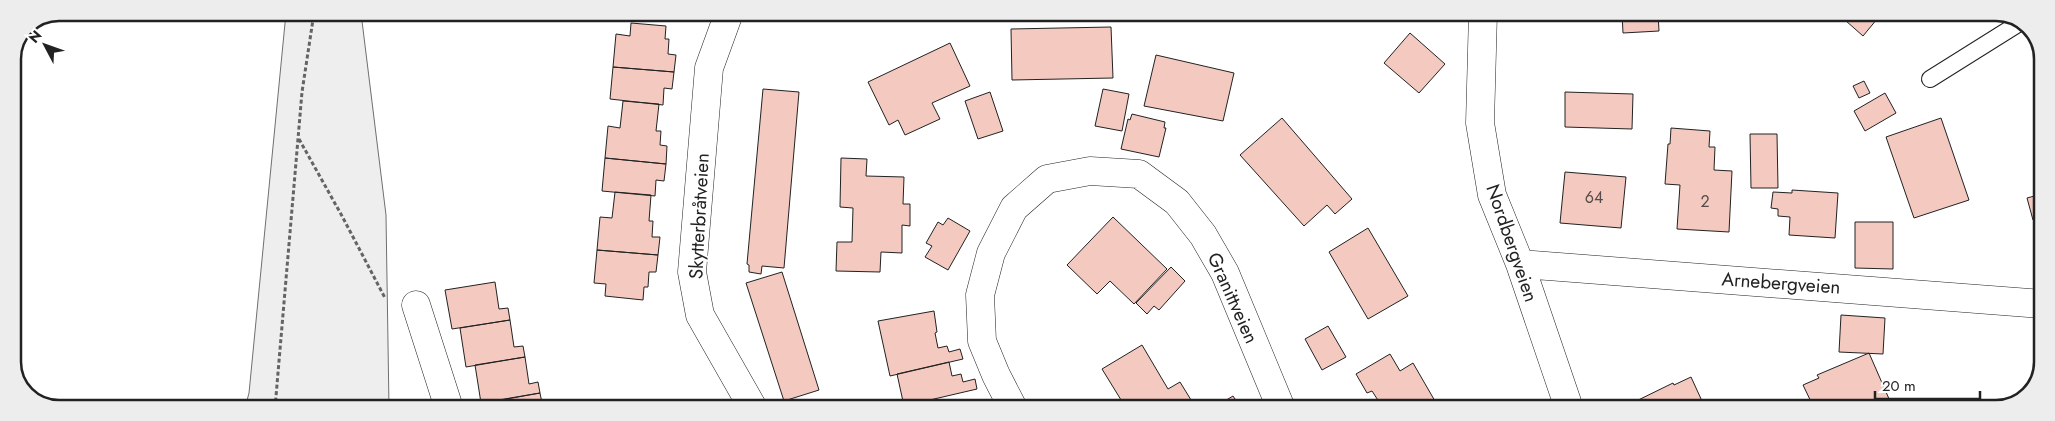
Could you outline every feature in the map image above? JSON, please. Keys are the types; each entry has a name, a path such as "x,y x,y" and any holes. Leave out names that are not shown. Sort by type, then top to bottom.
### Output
{"street":[{"name":"Skytterbråtveien","path":"726,21 709,68 692,272 700,315 748,400"},
{"name":"Nordbergveien","path":"1482,21 1480,122 1492,195 1520,264 1566,400"},
{"name":"Granittveien","path":"1009,400 982,341 980,295 991,253 1014,208 1047,180 1090,171 1139,174 1177,202 1203,236 1226,273 1277,400"},
{"name":"Arnebergveien","path":"1520,264 2034,303"},
{"path":"419,316 446,400"}],"lane":[{"path":"1930,79 2015,26"}],"path":[{"path":"277,400 302,92 313,21"},
{"path":"298,138 342,216 388,304 419,316"}],"shaded area":[{"path":"285,21 362,21 386,215 389,400 247,400"}],"building":[{"path":"1622,21 1658,21 1659,31 1623,33"},
{"path":"1846,21 1875,21 1863,36"},
{"path":"631,23 666,26 665,39 669,39 668,54 676,55 674,72 613,67 616,34 630,36"},
{"path":"1111,27 1113,78 1012,80 1011,29"},
{"path":"1410,33 1445,64 1419,93 1384,63"},
{"path":"950,43 970,86 932,103 940,119 905,135 898,120 889,125 868,82"},
{"path":"1156,55 1234,73 1223,121 1144,106"},
{"path":"613,67 674,72 672,89 664,88 663,105 610,99"},
{"path":"1864,81 1870,93 1859,98 1853,86"},
{"path":"763,89 799,92 784,268 762,266 761,274 749,272 749,265 747,264"},
{"path":"1103,89 1129,94 1122,131 1095,126"},
{"path":"990,92 1003,131 978,139 965,101"},
{"path":"1565,92 1633,94 1632,129 1565,127"},
{"path":"1885,93 1896,113 1865,131 1854,111"},
{"path":"623,101 659,104 656,131 661,131 660,145 667,146 666,164 605,158 608,126 620,128"},
{"path":"1132,114 1165,122 1164,128 1166,128 1159,157 1121,149 1128,119 1130,120"},
{"path":"1282,118 1352,199 1335,214 1327,205 1304,226 1240,155"},
{"path":"1941,118 1969,200 1914,218 1886,137"},
{"path":"1671,128 1710,131 1709,147 1715,147 1714,170 1732,171 1729,232 1677,229 1680,185 1665,184"},
{"path":"1750,134 1777,134 1778,188 1751,188"},
{"path":"605,158 666,164 664,181 656,180 655,196 602,191"},
{"path":"841,158 867,159 866,176 904,177 903,204 910,204 910,226 902,225 902,253 881,252 880,272 836,271 837,242 852,242 853,208 840,207"},
{"path":"1565,172 1626,177 1621,228 1560,223"},
{"path":"1792,190 1838,193 1835,238 1789,235 1790,217 1778,216 1778,209 1771,208 1773,192 1792,193"},
{"path":"615,192 651,195 649,221 653,221 652,237 660,237 658,255 597,250 600,217 612,218"},
{"path":"2034,196 2033,220 2027,198"},
{"path":"1113,217 1167,269 1134,304 1110,281 1097,294 1067,265"},
{"path":"948,218 970,231 948,270 925,257 932,246 926,243 938,222 943,225"},
{"path":"1855,222 1893,222 1893,269 1855,268"},
{"path":"1368,228 1408,296 1368,319 1329,252"},
{"path":"597,250 658,255 656,272 649,272 648,287 644,287 643,300 605,296 606,284 594,283"},
{"path":"1171,267 1185,281 1159,310 1154,306 1147,314 1136,303"},
{"path":"782,272 819,390 784,400 746,283"},
{"path":"495,282 499,309 508,308 510,320 452,329 445,290"},
{"path":"934,311 938,348 947,346 949,352 960,349 963,359 890,376 878,321"},
{"path":"1841,315 1885,318 1883,354 1839,352"},
{"path":"510,320 514,347 523,346 525,357 466,367 460,328"},
{"path":"1328,326 1346,357 1322,370 1305,339"},
{"path":"1142,345 1168,389 1180,382 1191,400 1121,400 1102,369"},
{"path":"1869,353 1890,400 1810,400 1803,385 1819,378 1817,375"},
{"path":"1390,354 1400,371 1413,363 1434,400 1378,400 1372,391 1367,393 1356,374"},
{"path":"525,357 529,384 538,382 540,393 499,400 481,400 475,365"},
{"path":"949,362 952,376 961,374 963,382 975,379 977,389 930,400 903,400 897,374"},
{"path":"1691,377 1702,400 1638,400 1673,383 1674,385"},
{"path":"540,393 541,400 501,400"},
{"path":"1233,396 1236,400 1226,400"}]}
